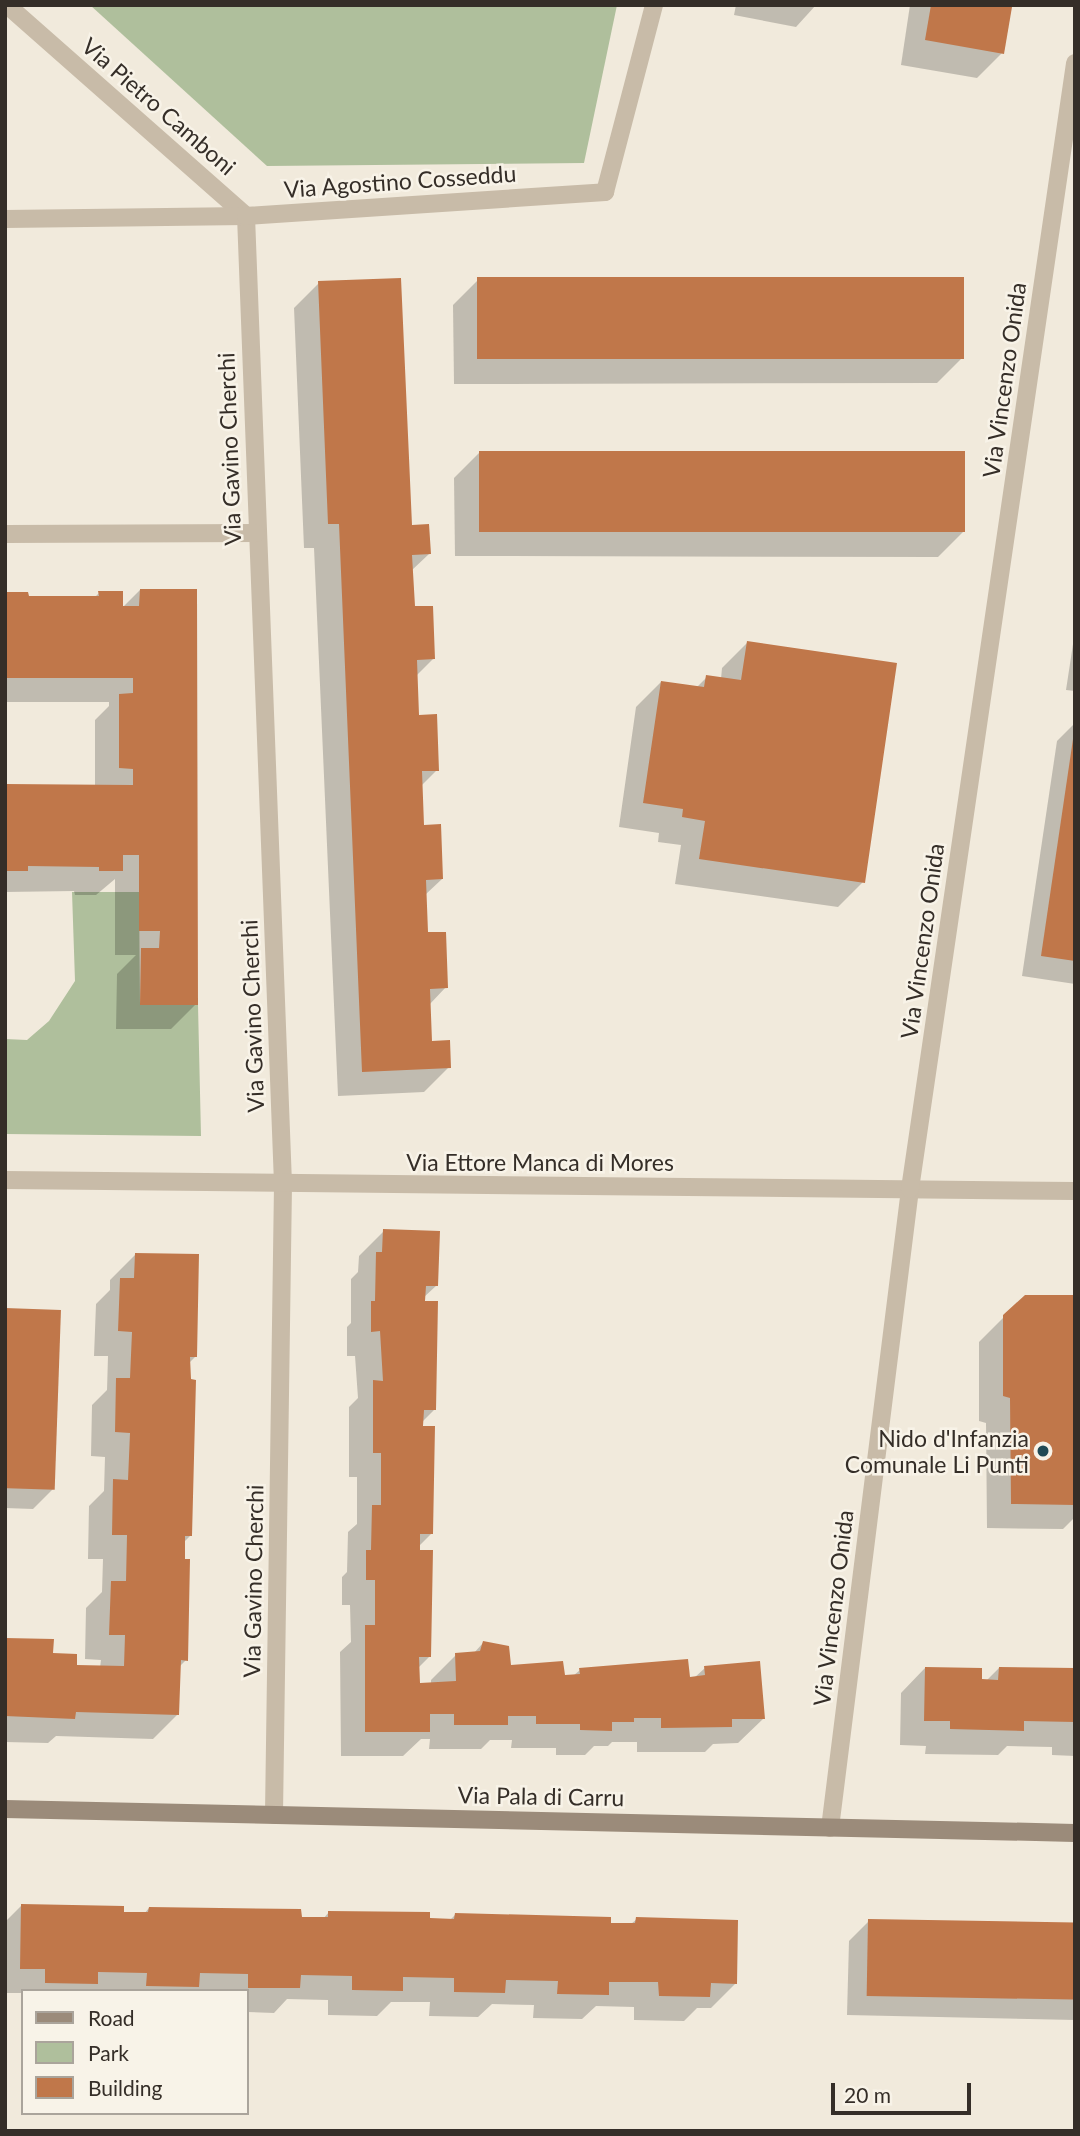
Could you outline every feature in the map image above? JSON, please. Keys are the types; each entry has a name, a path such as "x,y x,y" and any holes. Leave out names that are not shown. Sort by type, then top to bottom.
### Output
{"street":[{"name":"Via Pietro Camboni","path":"7,5 246,216"},
{"name":"Via Agostino Cosseddu","path":"5,219 246,216 606,192 654,5"},
{"name":"Via Vincenzo Onida","path":"830,1828 910,1188 1075,63"},
{"name":"Via Gavino Cherchi","path":"246,216 256,533 283,1185 274,1815"},
{"path":"5,534 256,533"},
{"name":"Via Ettore Manca di Mores","path":"5,1180 283,1185 1075,1191"},
{"name":"Via Pala di Carru","path":"5,1809 1075,1833"}],"green space":[{"path":"90,5 617,5 584,163 267,166"},
{"path":"72,892 139,892 140,1005 198,1005 201,1136 5,1134 5,1039 27,1040 49,1021 75,981"}],"building":[{"path":"931,5 1012,7 1004,54 925,40"},
{"path":"477,277 964,277 964,359 477,359"},
{"path":"401,278 412,525 429,524 431,554 412,555 415,606 433,606 435,659 417,660 419,715 437,714 439,771 422,771 424,825 441,824 443,879 426,880 428,932 446,932 448,988 430,989 432,1041 450,1040 451,1068 362,1072 339,524 328,524 318,281"},
{"path":"479,451 965,451 965,532 479,532"},
{"path":"140,589 197,589 198,1005 140,1005 141,948 159,948 160,931 139,931 139,855 123,855 123,871 99,871 99,867 28,866 28,871 5,871 5,784 133,785 133,769 119,768 119,694 133,693 133,678 5,678 5,592 28,592 29,596 99,596 98,591 123,591 123,606 139,606"},
{"path":"747,641 897,663 865,883 699,859 705,821 682,817 683,809 643,803 661,681 704,687 706,675 741,680"},
{"path":"1075,739 1075,961 1041,956"},
{"path":"383,1229 440,1231 438,1286 426,1286 425,1301 438,1301 436,1410 424,1410 423,1426 435,1426 433,1534 420,1534 420,1550 433,1550 431,1657 419,1657 420,1683 456,1681 455,1653 480,1651 483,1641 509,1646 511,1665 563,1661 565,1675 580,1674 579,1668 688,1659 690,1677 705,1675 704,1666 760,1661 765,1719 732,1719 732,1727 661,1728 661,1718 634,1718 634,1722 612,1722 612,1731 580,1730 580,1724 536,1724 536,1716 508,1716 508,1725 454,1725 454,1714 430,1714 430,1732 365,1732 365,1625 375,1625 375,1580 366,1580 366,1550 371,1550 372,1505 381,1505 381,1453 373,1453 373,1380 383,1381 380,1331 371,1332 371,1301 375,1301 376,1252 382,1252"},
{"path":"135,1253 199,1254 197,1357 190,1357 191,1379 196,1380 192,1536 185,1536 185,1559 190,1559 188,1661 181,1660 179,1715 76,1712 75,1719 5,1716 5,1638 54,1639 53,1653 77,1654 77,1665 124,1666 125,1635 109,1635 111,1581 126,1581 127,1535 112,1535 113,1479 128,1480 130,1433 115,1432 116,1378 130,1378 132,1332 118,1331 120,1278 134,1278"},
{"name":"Nido d'Infanzia Comunale Li Punti","path":"1025,1295 1075,1295 1075,1505 1011,1504 1010,1398 1003,1396 1003,1315"},
{"path":"5,1308 61,1310 55,1490 5,1488"},
{"path":"925,1667 982,1668 982,1679 998,1680 999,1667 1075,1668 1075,1722 1024,1721 1024,1731 950,1729 950,1721 924,1721"},
{"path":"21,1904 124,1906 124,1912 148,1912 149,1907 301,1909 302,1917 328,1917 328,1911 430,1912 430,1918 454,1919 455,1913 611,1917 611,1923 635,1923 636,1917 738,1920 737,1984 711,1983 710,1997 659,1996 658,1982 609,1982 609,1995 557,1994 558,1981 506,1980 505,1993 454,1992 454,1978 403,1977 403,1991 352,1990 352,1976 301,1975 300,1988 248,1988 248,1974 200,1973 199,1987 146,1986 147,1973 98,1972 98,1984 45,1983 45,1969 20,1969"},
{"path":"868,1919 1075,1923 1074,2000 867,1996"}],"place":[{"name":"Nido d'Infanzia Comunale Li Punti","path":"1043,1451"}]}
